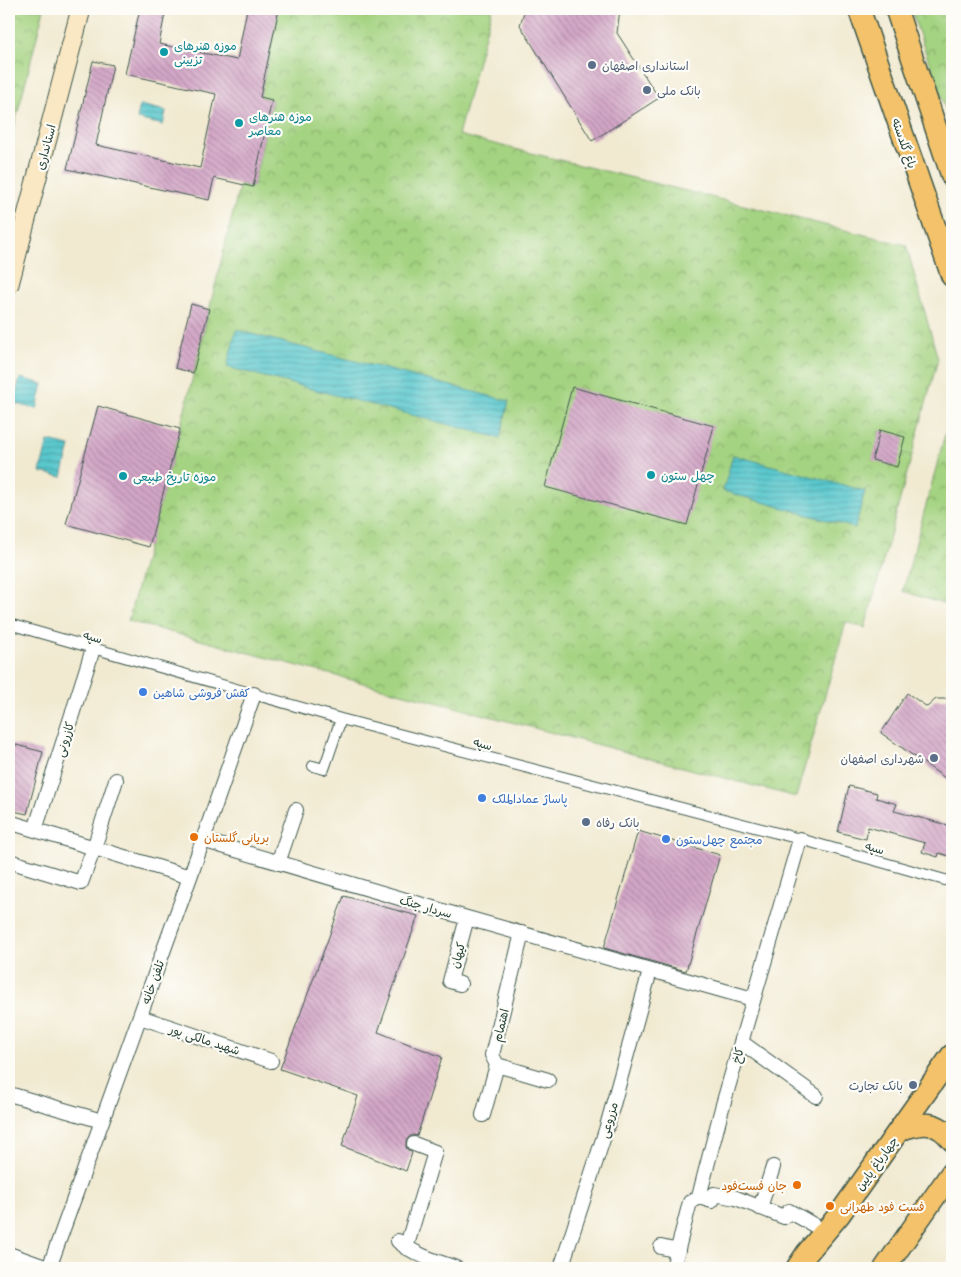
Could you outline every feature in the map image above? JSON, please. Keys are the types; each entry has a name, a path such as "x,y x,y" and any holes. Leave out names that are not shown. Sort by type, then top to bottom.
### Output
{"main road":[{"name":"استانداری","path":"9,284 81,9"},
{"name":"باغ گلدسته","path":"859,9 952,276"},
{"path":"896,9 952,176"},
{"path":"912,161 944,150"},
{"name":"چهارباغ پایین","path":"798,1268 807,1253 826,1232 900,1130 952,1055"},
{"path":"900,1130 924,1123 942,1129 952,1140"},
{"path":"885,1268 952,1172"}],"street":[{"name":"سپه","path":"9,624 341,719 952,882"},
{"name":"کازرونی","path":"35,830 94,649"},
{"name":"تلفن خانه","path":"49,1268 190,878 254,694"},
{"path":"313,766 324,770 341,719"},
{"path":"9,861 81,883 116,780"},
{"path":"278,863 296,810"},
{"path":"9,822 190,878"},
{"name":"سردار جنگ","path":"202,840 522,934 753,999"},
{"name":"کاخ","path":"673,1268 690,1202 699,1197 722,1108 800,840"},
{"name":"کیهان","path":"460,984 450,981 467,918"},
{"name":"اهتمام","path":"483,1115 497,1065 492,1055 522,934"},
{"name":"مزروعی","path":"561,1268 606,1130 650,970"},
{"name":"شهید مالکی پور","path":"140,1017 271,1061"},
{"path":"741,1042 816,1096"},
{"path":"497,1065 548,1080"},
{"path":"9,1094 102,1121"},
{"path":"414,1144 434,1152 402,1245 422,1256 456,1268"},
{"path":"760,1208 773,1167"},
{"path":"699,1197 712,1201 714,1194 736,1198 784,1217 789,1211 826,1232"},
{"path":"661,1247 678,1252"},
{"path":"9,1254 49,1268"}],"green space":[{"path":"9,9 44,9 9,147"},
{"path":"279,9 492,9 458,135 906,245 938,359 865,628 846,622 796,797 128,621 180,429 240,184 253,187 272,100 260,97"},
{"path":"912,9 952,9 952,128 914,19"},
{"path":"952,408 952,607 903,591"}],"water":[{"path":"140,105 166,111 163,125 137,119"},
{"path":"236,330 509,401 500,438 227,367"},
{"path":"20,378 43,384 37,409 13,403"},
{"path":"48,441 70,446 62,477 40,472"},
{"path":"733,455 865,491 855,528 723,491"}],"building":[{"name":"موزه هنرهای معاصر","path":"140,9 166,9 159,44 237,60 247,9 279,9 260,97 272,100 253,187 214,178 209,200 67,169 93,61 113,65 96,145 200,168 216,94 125,74"},
{"name":"استانداری اصفهان","path":"525,9 620,9 617,33 659,98 592,141 520,25"},
{"path":"191,304 209,309 193,373 175,368"},
{"name":"چهل ستون","path":"572,387 714,426 687,525 545,487"},
{"name":"موزه تاریخ طبیعی","path":"98,406 180,429 149,547 66,524"},
{"path":"880,430 905,437 897,467 872,460"},
{"name":"شهرداری اصفهان","path":"907,693 927,707 936,699 952,699 952,783 881,733"},
{"path":"9,743 43,752 27,814 9,810"},
{"name":"شهرداری اصفهان","path":"849,786 877,793 876,798 897,804 894,811 952,826 952,857 939,853 938,857 922,852 925,843 868,827 866,839 838,832"},
{"path":"638,831 720,855 686,971 604,948"},
{"path":"344,896 418,916 378,1032 442,1057 417,1136 413,1135 406,1141 407,1149 412,1153 406,1171 342,1146 358,1096 280,1069"}],"place":[{"name":"موزه هنرهای تزیینی","path":"164,52"},
{"name":"استانداری اصفهان","path":"592,65"},
{"name":"بانک ملی","path":"647,90"},
{"name":"موزه هنرهای معاصر","path":"239,123"},
{"name":"چهل ستون","path":"651,475"},
{"name":"موزه تاریخ طبیعی","path":"123,476"},
{"name":"کفش فروشی شاهین","path":"143,692"},
{"name":"شهرداری اصفهان","path":"934,758"},
{"name":"پاساژ عمادالملک","path":"482,798"},
{"name":"بانک رفاه","path":"586,822"},
{"name":"بریانی گلستان","path":"194,837"},
{"name":"مجتمع چهل‌ستون","path":"666,839"},
{"name":"بانک تجارت","path":"913,1085"},
{"name":"جان فست‌فود","path":"797,1185"},
{"name":"فست فود طهرانی","path":"830,1206"}]}
